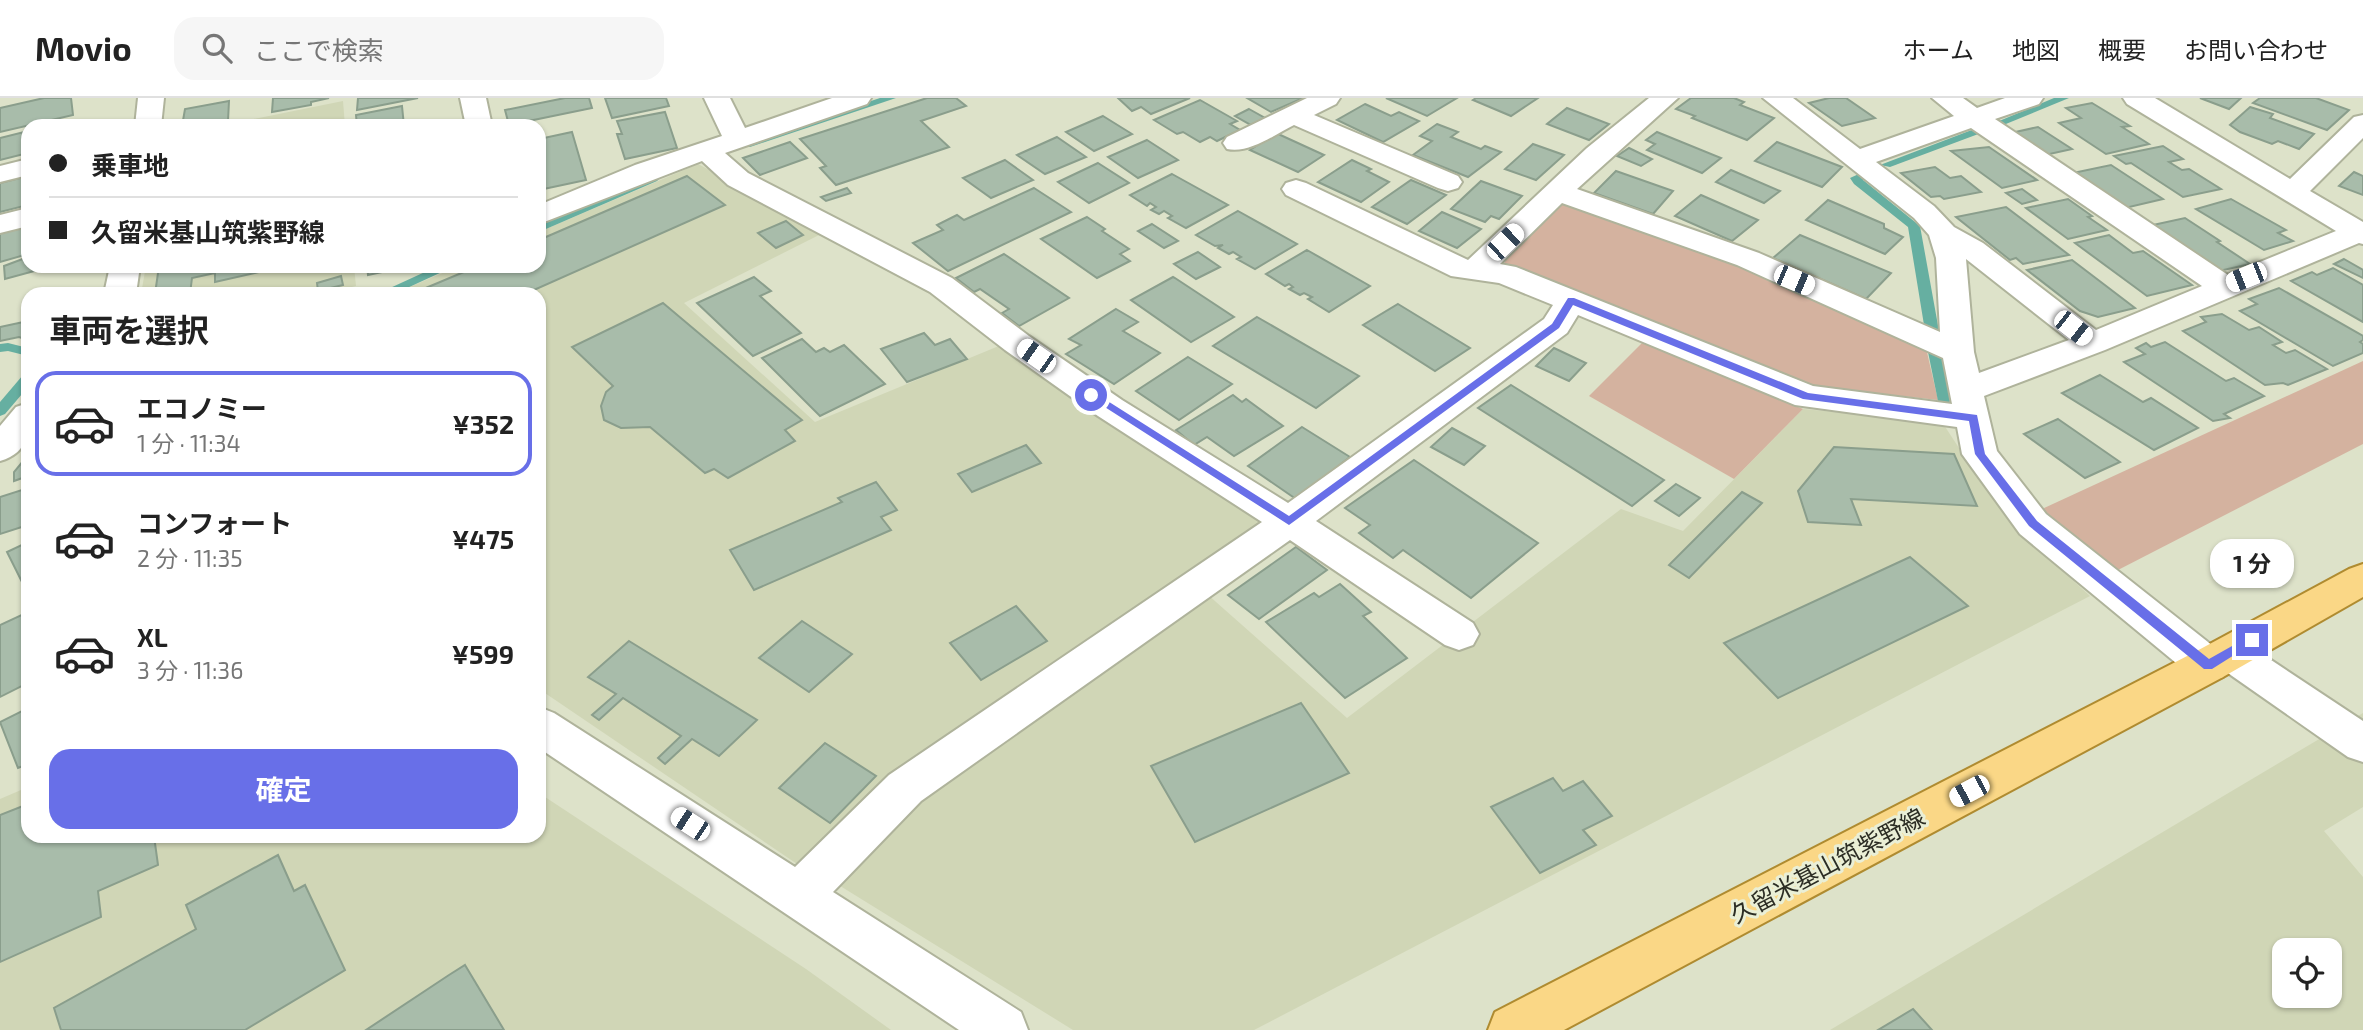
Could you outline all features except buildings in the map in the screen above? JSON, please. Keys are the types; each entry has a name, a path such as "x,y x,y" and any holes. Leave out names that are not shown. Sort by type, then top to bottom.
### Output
{"main road":[{"name":"久留米基山筑紫野線","path":"1513,1030 2219,659 2363,579"}],"street":[{"path":"149,119 151,98"},
{"path":"473,98 478,119"},
{"path":"717,98 721,144 738,180 942,285 1017,343 1110,408 1289,521 1459,634"},
{"path":"546,212 645,171 858,98"},
{"path":"1237,143 1327,98"},
{"path":"1476,270 1597,154 1665,98"},
{"path":"1776,98 1924,212 1944,233 1972,249 2093,343"},
{"path":"1945,98 2223,286"},
{"path":"1855,160 2030,98"},
{"path":"2136,98 2294,191 2362,225"},
{"path":"1294,116 1448,182"},
{"path":"2294,191 2363,123"},
{"path":"0,174 21,169"},
{"path":"1296,189 1462,269 1505,274 1807,397 1970,404 2093,343 2362,225"},
{"path":"1558,192 1748,260 1958,352"},
{"path":"0,224 21,219"},
{"path":"1944,233 1951,258 1958,352 1980,454 2033,524 2219,659 2363,744"},
{"path":"799,895 905,788 1289,521 1556,326 1571,300"},
{"path":"0,449 21,424"},
{"path":"546,730 1003,1030"}],"shaded area":[{"path":"343,101 344,119 254,119"},
{"path":"698,164 825,232 684,303 815,422 1006,343 1266,521 803,868 546,694 546,287 410,287 442,273 546,273 546,229"},
{"path":"1569,204 1735,261 1926,348 1938,400 1802,385 1506,264 1501,259 1555,206"},
{"path":"145,273 355,273 356,286 352,287 142,287"},
{"path":"1642,343 1803,409 1734,479 1589,396"},
{"path":"2363,361 2363,444 2118,570 2064,532 2042,509"},
{"path":"1803,409 1942,422 1972,468 2033,544 2090,596 1254,1030 1073,1030 837,884 922,789 1207,594 1347,718 1621,509 1683,531"},
{"path":"2363,713 2363,807 2324,831 2363,877 2363,1030 1830,1030"},
{"path":"21,790 21,843 546,843 546,798 806,969 891,1030 0,1030 0,799"}],"waterway":[{"path":"746,145 891,98"},
{"path":"1997,124 2064,98"},
{"path":"1886,165 1977,131"},
{"path":"1861,176 1856,178 1858,182 1914,226 1932,331"},
{"path":"546,225 653,179"},
{"path":"400,287 432,273"},
{"path":"0,348 21,350"},
{"path":"1935,352 1945,401"},
{"path":"0,411 21,386"}],"route":[{"path":"1091,395 1289,521 1556,326 1571,300 1807,397 1973,418 1980,454 2033,524 2208,665 2252,640"}]}
